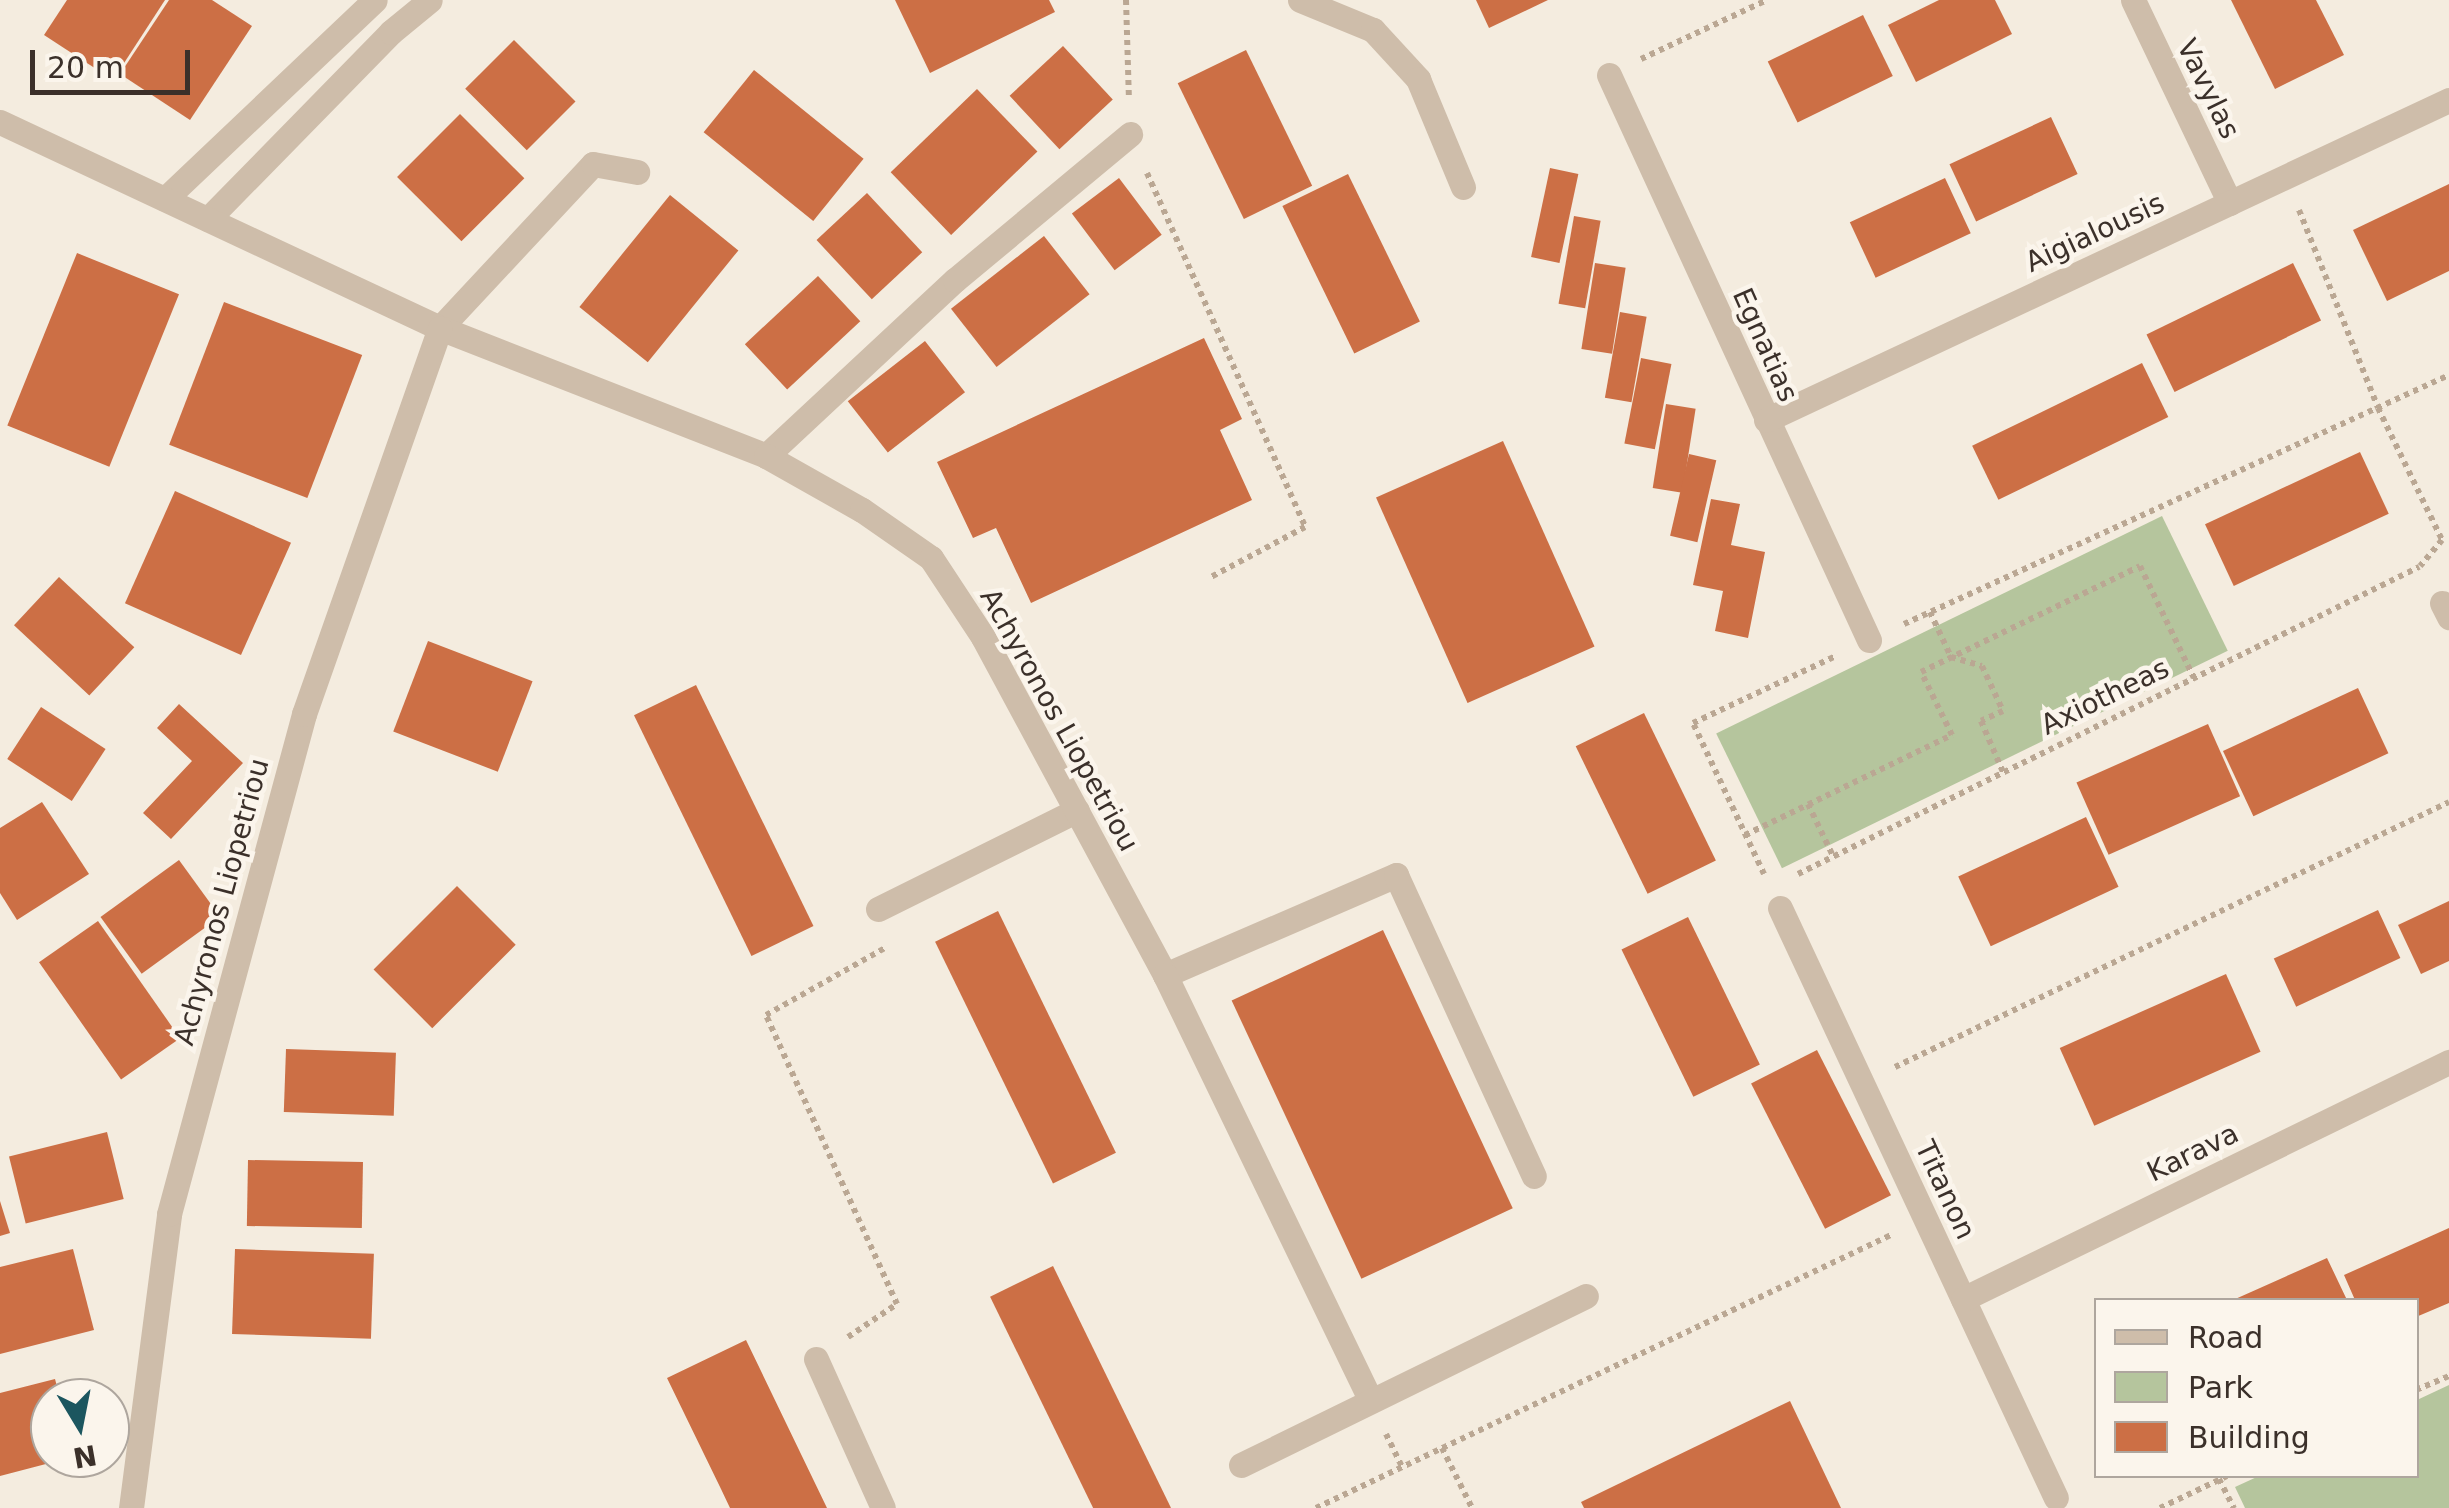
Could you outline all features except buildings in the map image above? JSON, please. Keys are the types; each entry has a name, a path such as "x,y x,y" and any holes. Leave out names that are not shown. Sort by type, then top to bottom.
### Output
{"street":[{"path":"165,198 375,0"},
{"path":"208,219 392,32 430,0"},
{"path":"1300,0 1372,30 1418,78 1463,187"},
{"name":"Vavylas","path":"2133,0 2230,203"},
{"name":"Egnatias","path":"1609,74 1869,640"},
{"name":"Aigialousis","path":"1766,420 2449,100"},
{"name":"Achyronos Liopetriou","path":"0,122 440,328 766,456 862,510 931,558 983,637 1165,975 1371,1402"},
{"path":"766,456 955,280 1130,134"},
{"path":"440,328 593,164 636,172"},
{"name":"Achyronos Liopetriou","path":"131,1508 169,1214 304,714 440,328"},
{"path":"878,910 1077,810"},
{"path":"1165,975 1396,875 1534,1176"},
{"name":"Titanon","path":"1775,898 2056,1498"},
{"name":"Karava","path":"1963,1299 2449,1062"},
{"path":"1241,1465 1586,1296"},
{"path":"816,1359 883,1508"}],"path":[{"path":"1126,0 1130,134 1304,527 1209,578"},
{"path":"1737,0 1742,12"},
{"path":"1609,74 1767,0"},
{"path":"2286,177 2378,408 2442,540 2420,566 2446,610"},
{"path":"1775,898 1693,724 2449,376"},
{"path":"1746,835 1952,736 1921,672 2140,566 2194,678"},
{"name":"Axiotheas","path":"1775,898 1833,856 2420,566"},
{"path":"1930,612 1951,657 1982,666 2003,711 1981,722 2003,772"},
{"path":"1862,1083 2449,802"},
{"path":"1808,804 1833,856"},
{"path":"816,1359 897,1304 766,1015 892,944 878,910"},
{"path":"1316,1508 1926,1219"},
{"path":"2419,1389 2449,1376"},
{"path":"1442,1448 1472,1508"},
{"path":"2160,1508 2222,1478"},
{"path":"2224,1478 2234,1508"}],"green space":[{"path":"2162,516 2228,651 1782,868 1716,733"},
{"path":"2449,1385 2449,1508 2245,1508 2235,1487 2255,1478 2419,1478 2419,1399"}]}
